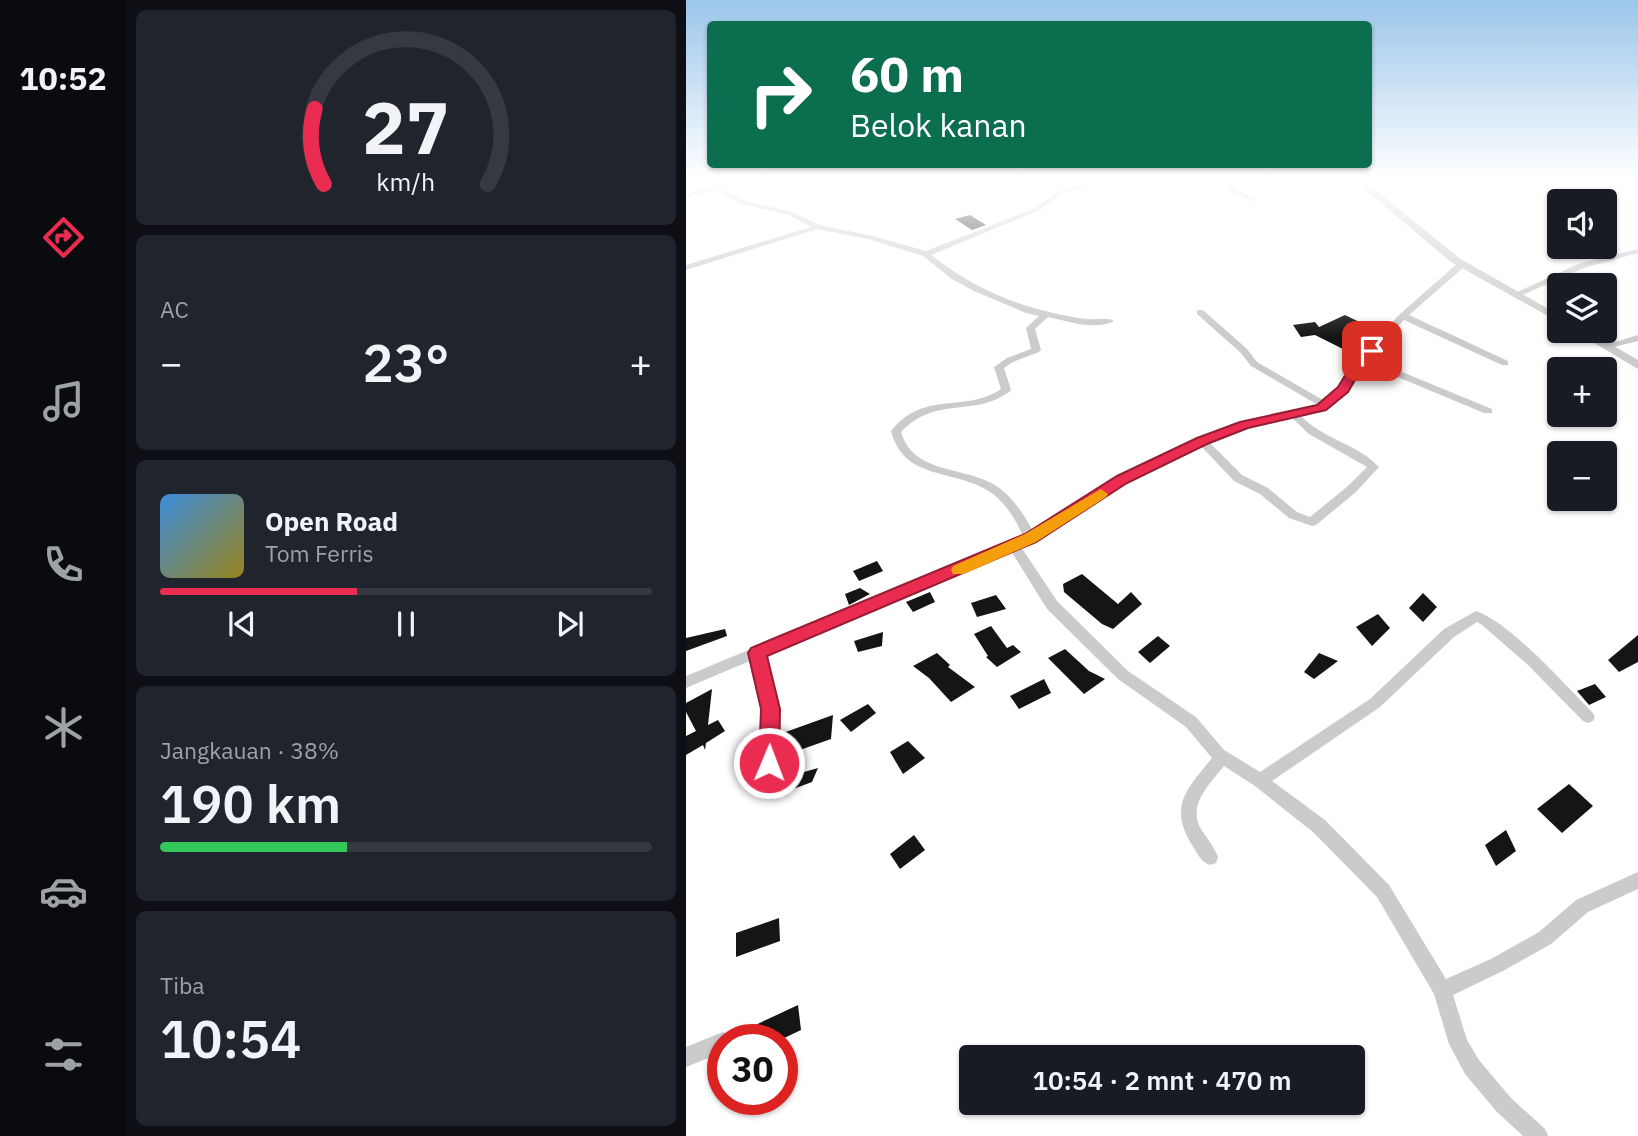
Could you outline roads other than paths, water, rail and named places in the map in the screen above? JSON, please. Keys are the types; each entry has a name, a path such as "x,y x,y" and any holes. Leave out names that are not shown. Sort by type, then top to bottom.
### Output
{"street":[{"path":"686,268 804,231"},
{"path":"837,231 873,238 926,254 977,289 1045,316 1086,322 1110,321"},
{"path":"926,254 983,231"},
{"path":"1421,231 1462,264 1547,312"},
{"path":"1515,295 1581,266 1638,251"},
{"path":"686,682 1014,546 1122,480 1202,441 1245,425 1295,415 1325,405 1343,389 1362,359 1403,316 1462,264"},
{"path":"1200,312 1244,351 1254,364 1325,405"},
{"path":"1030,538 1020,516 1001,495 987,485 941,471 908,455 896,442 896,431 909,418 922,411 992,398 1004,393 1006,390 999,367 1036,350 1030,328 1045,316"},
{"path":"1403,316 1505,363"},
{"path":"1606,346 1638,338"},
{"path":"1601,343 1638,365"},
{"path":"1362,359 1488,411"},
{"path":"1202,441 1238,478 1264,491 1293,514 1312,522 1374,467 1322,439 1307,429 1295,415"},
{"path":"1014,546 1052,605 1123,675 1191,722 1222,757 1260,781 1319,826 1382,891 1442,990 1459,1044 1472,1067 1504,1104 1538,1136"},
{"path":"1260,781 1375,703 1450,633 1476,616 1487,621 1533,661 1588,717"},
{"path":"757,653 771,709 769,763 772,788"},
{"path":"1210,857 1188,820 1188,810 1198,788 1222,757"},
{"path":"1442,990 1497,965 1545,938 1581,905 1638,880"},
{"path":"686,1057 707,1048"}]}
